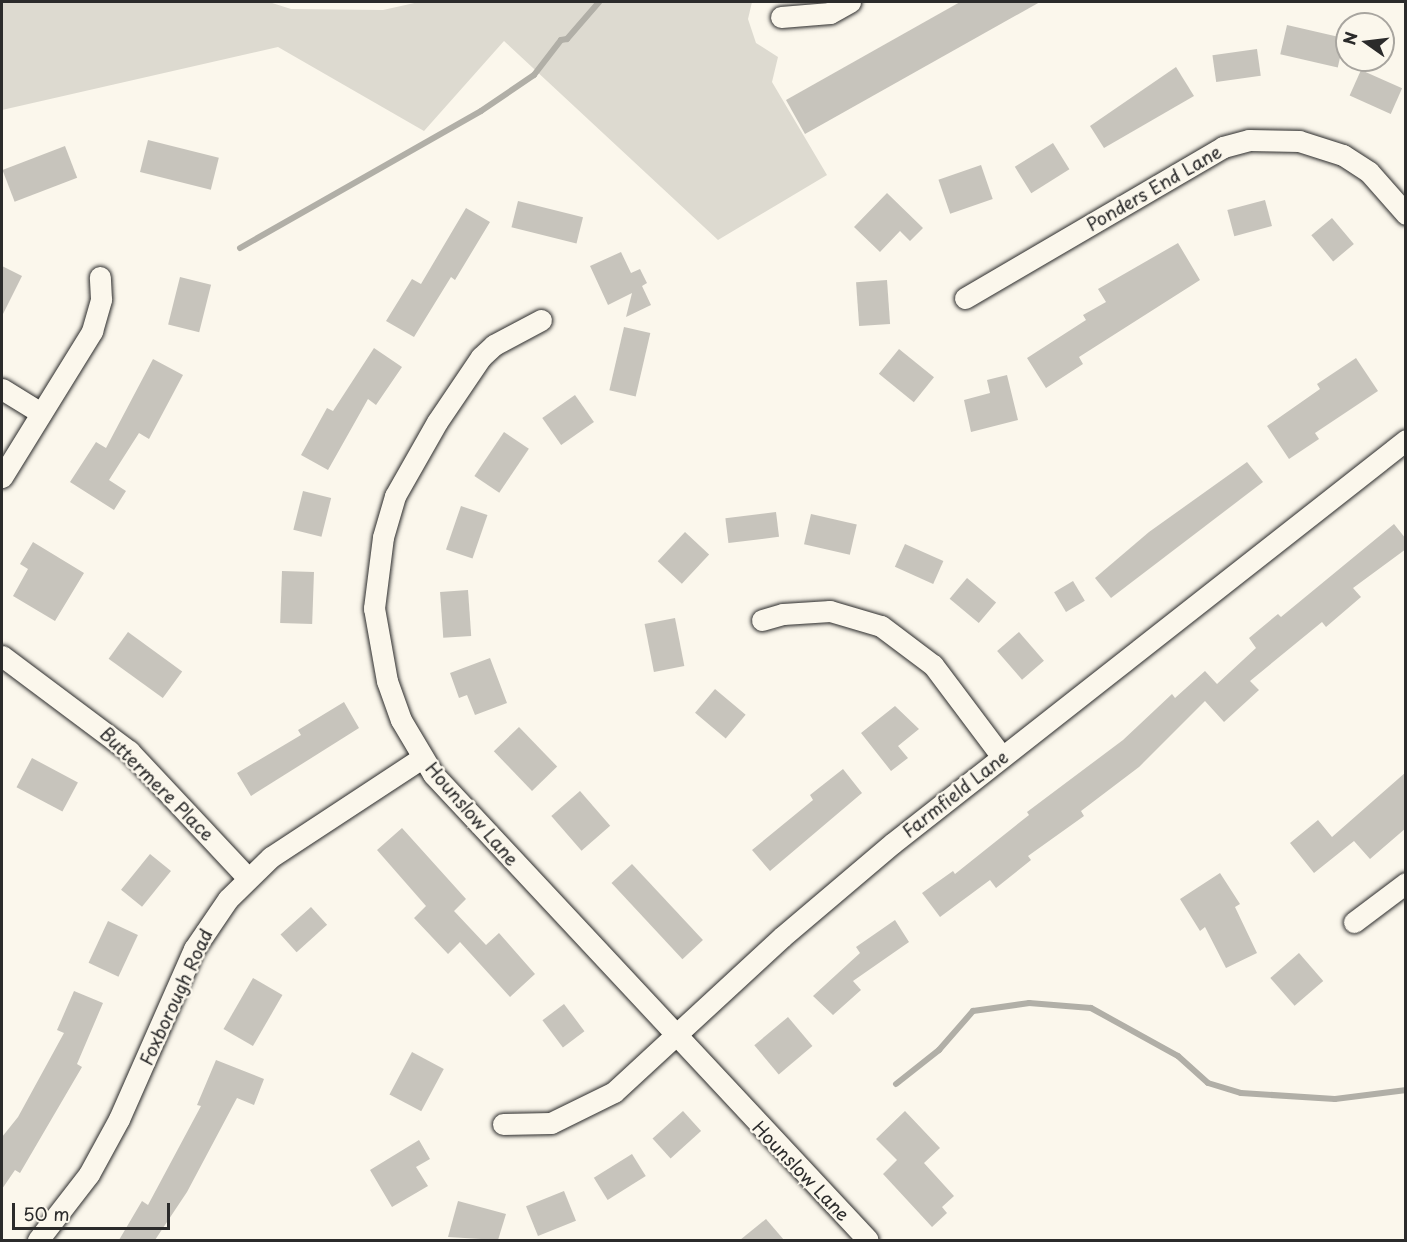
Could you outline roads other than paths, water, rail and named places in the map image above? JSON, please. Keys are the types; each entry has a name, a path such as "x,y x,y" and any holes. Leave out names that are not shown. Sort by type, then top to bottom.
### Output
{"street":[{"path":"782,17 830,13 850,2"},
{"name":"Ponders End Lane","path":"965,298 1223,147 1249,140 1299,141 1343,155 1370,172 1406,214"},
{"path":"2,477 96,321 101,299 100,277"},
{"name":"Hounslow Lane","path":"541,320 494,345 481,357 405,474 383,537 374,608 378,644 401,720 422,758 468,813 675,1037 868,1240"},
{"path":"2,389 41,413"},
{"name":"Farmfield Lane","path":"503,1124 551,1123 598,1103 675,1037 828,897 1002,757 1406,440"},
{"path":"762,620 783,614 830,611 881,626 933,665 1002,757"},
{"name":"Buttermere Place","path":"2,656 129,751 247,878"},
{"name":"Foxborough Road","path":"38,1240 88,1174 120,1119 204,931 247,878 271,857 422,758"},
{"path":"1354,922 1406,883"}],"waterway":[{"path":"240,248 481,111 534,75 561,40 567,39 599,2"},
{"path":"896,1084 939,1050 973,1011 1029,1003 1091,1008 1178,1056 1208,1083 1241,1093 1335,1099 1406,1090"}]}
